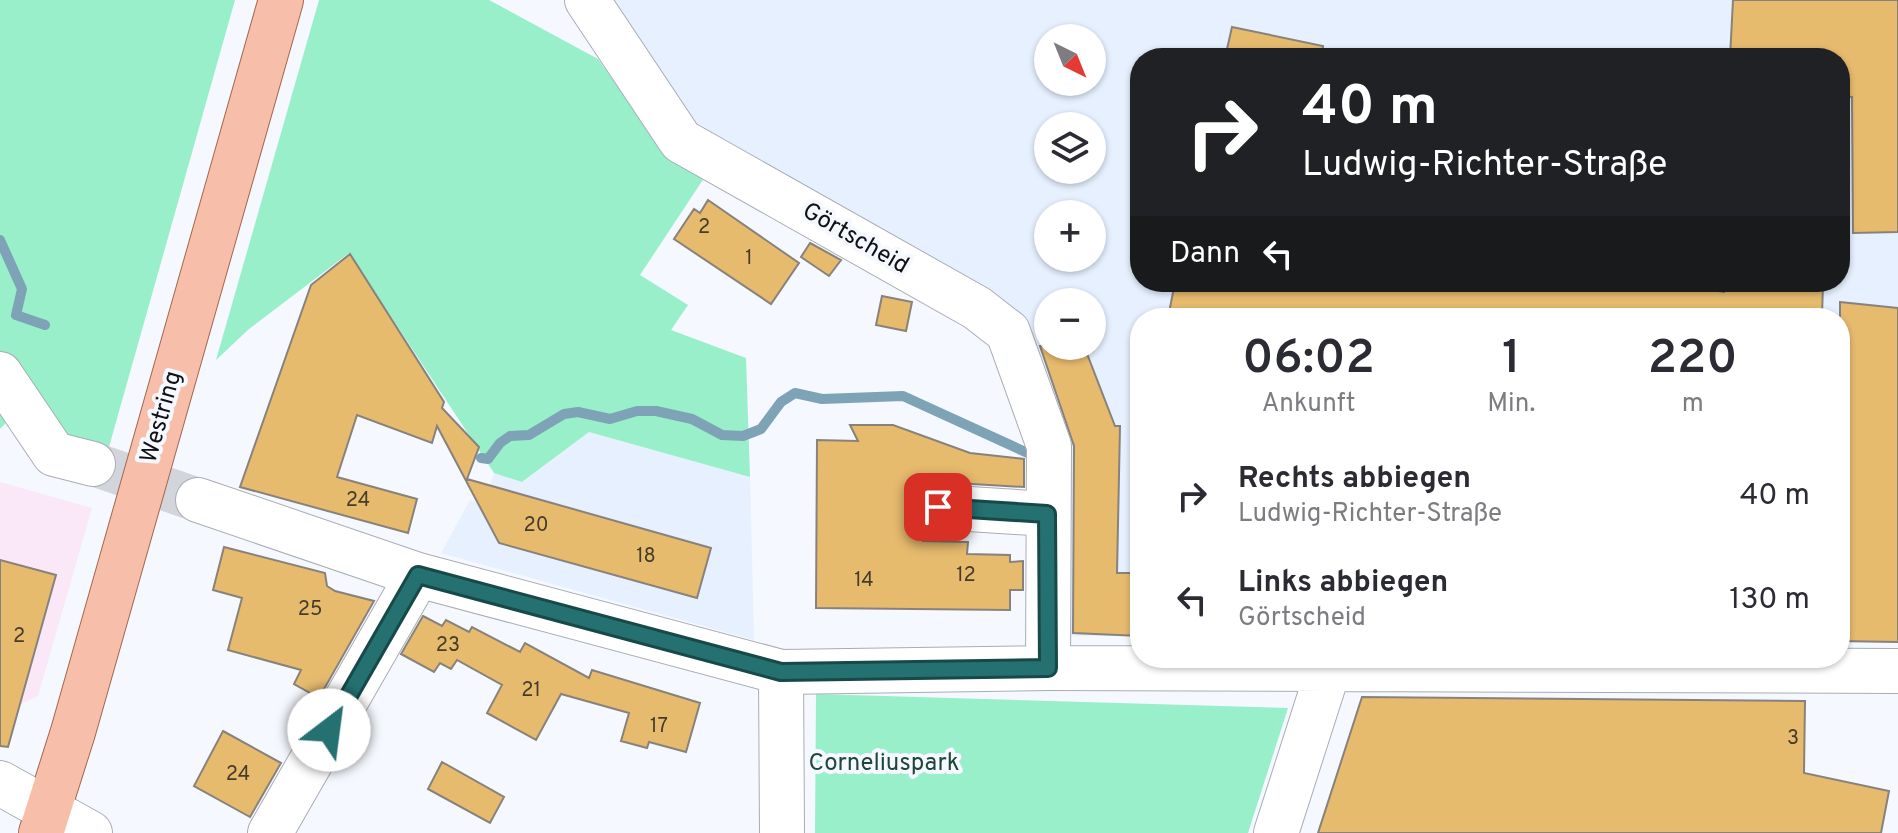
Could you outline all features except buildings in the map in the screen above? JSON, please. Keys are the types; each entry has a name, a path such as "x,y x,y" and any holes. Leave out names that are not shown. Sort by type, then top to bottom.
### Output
{"main road":[{"name":"Westring","path":"43,821 78,714 281,0"}],"street":[{"name":"Görtscheid","path":"587,0 681,141 977,308 1008,332 1049,446 1048,668"},
{"path":"0,374 73,459"},
{"path":"198,500 418,575 781,672 1130,667"},
{"path":"938,507 1047,514"},
{"path":"270,833 418,575"},
{"path":"1276,833 1326,668"},
{"path":"1653,668 1898,671"},
{"path":"781,672 782,833"},
{"path":"0,783 43,821 90,833"}],"shaded area":[{"path":"597,0 1898,0 1898,643 1850,643 1850,308 1130,308 1130,636 1061,636 1018,325 700,145"},
{"path":"589,432 750,477 754,640 441,553 470,500 484,505 494,473 523,482"},
{"path":"0,482 92,508 38,696 0,714"}],"green space":[{"path":"0,0 235,0 107,454 17,411 0,429"},
{"path":"319,0 489,0 598,59 637,113 712,166 640,275 688,305 671,330 746,358 750,477 589,432 522,482 494,473 349,253 249,329 216,360"},
{"name":"Corneliuspark","path":"816,694 1288,708 1248,833 815,833"}],"waterway":[{"path":"0,240 22,289 16,315 45,325"},
{"path":"481,458 488,459 510,436 529,435 564,414 578,412 610,419 637,411 656,411 692,419 722,435 743,436 761,429 781,402 795,393 822,399 903,396 1032,455"}],"tunnel":[{"path":"93,464 198,500"}],"route":[{"path":"329,730 418,575 781,672 1048,668 1047,514 938,507"}]}
